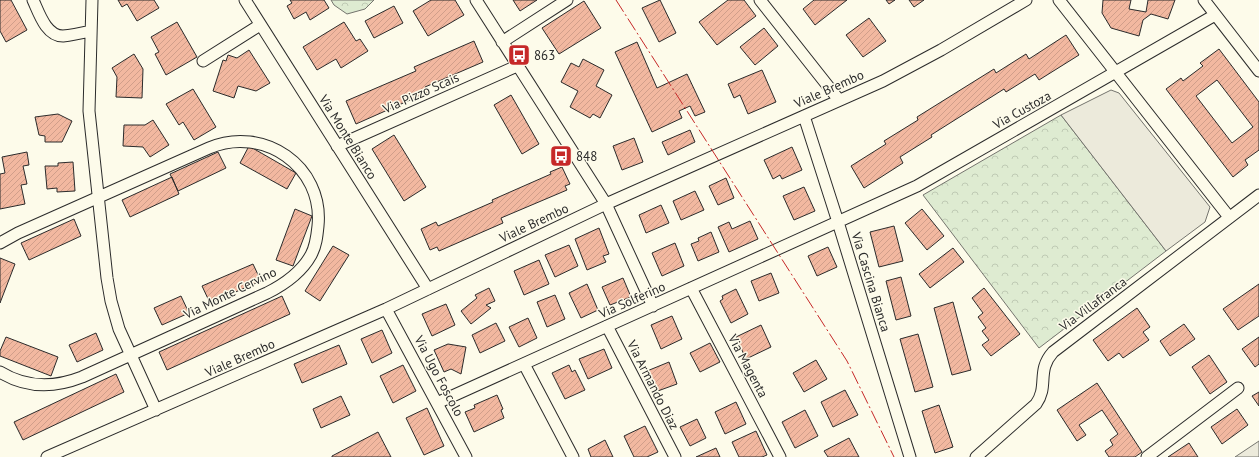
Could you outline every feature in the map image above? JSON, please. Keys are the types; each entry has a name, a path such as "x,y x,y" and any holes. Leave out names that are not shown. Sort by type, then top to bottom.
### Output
{"street":[{"path":"33,0 46,25 54,33 62,36 91,31"},
{"path":"92,0 89,111 107,278 111,301 119,329 156,410"},
{"name":"Via Monte Bianco","path":"245,0 428,289"},
{"path":"476,0 606,204 653,306"},
{"path":"502,42 567,0"},
{"path":"760,0 839,100"},
{"name":"Viale Brembo","path":"47,457 386,309 606,204 883,80 934,54 1026,0"},
{"path":"1059,0 1229,217"},
{"path":"1204,0 1259,71"},
{"name":"Via Custoza","path":"838,222 917,186 1215,15"},
{"path":"203,61 260,25"},
{"name":"Via Pizzo Scais","path":"337,146 517,66"},
{"name":"Via Cascina Bianca","path":"804,116 910,457"},
{"name":"Via Monte Cervino","path":"0,244 18,233 224,142 243,141 263,145 291,160 308,179 317,198 319,214 316,242 310,257 295,275 267,293 76,379 54,385 38,385 21,382 0,372"},
{"name":"Via Villafranca","path":"976,457 1032,409 1039,401 1043,390 1044,366 1053,352 1259,195"},
{"name":"Via Solferino","path":"437,403 838,222"},
{"name":"Via Magenta","path":"691,288 780,457"},
{"name":"Via Ugo Foscolo","path":"386,309 466,457"},
{"name":"Via Armando Diaz","path":"607,326 675,457"},
{"path":"524,364 573,457"},
{"path":"1147,457 1238,388"}],"green space":[{"path":"331,0 374,0 365,9 347,14 334,5"},
{"path":"1061,115 1166,251 1039,348 923,195"}],"shaded area":[{"path":"1111,90 1119,93 1210,207 1205,222 1166,251 1061,115"},
{"path":"1259,441 1259,457 1235,457"}],"building":[{"path":"0,0 11,0 27,30 6,42 0,31"},
{"path":"118,0 154,0 159,8 137,21 127,4 122,7"},
{"path":"290,0 324,0 329,8 310,20 306,12 294,19 287,6 292,3"},
{"path":"431,0 455,0 464,15 428,36 413,11"},
{"path":"513,0 537,0 520,11"},
{"path":"660,0 676,33 659,42 642,8"},
{"path":"728,0 744,0 756,16 717,45 699,22"},
{"path":"814,0 847,0 815,25 803,9"},
{"path":"886,0 895,0 889,4"},
{"path":"909,0 924,0 914,7"},
{"path":"1103,0 1131,0 1129,9 1146,12 1148,0 1175,0 1168,19 1151,14 1143,20 1139,36 1111,28 1102,13"},
{"path":"584,1 601,28 559,54 542,28"},
{"path":"394,6 403,23 374,38 365,21"},
{"path":"869,18 886,41 863,57 846,35"},
{"path":"177,22 197,57 166,75 155,54 159,52 151,37"},
{"path":"344,22 356,41 360,39 368,51 341,68 336,59 317,70 303,47"},
{"path":"764,28 778,46 755,65 740,47"},
{"path":"1066,35 1079,55 1039,80 1035,74 1006,92 1004,89 931,135 932,137 900,157 903,163 864,188 851,166 886,144 884,141 918,120 917,117 994,69 996,73 1026,54 1029,59"},
{"path":"474,41 483,62 425,87 428,92 356,124 346,101 416,71 414,67"},
{"path":"637,42 657,88 687,74 705,112 695,116 690,106 679,111 682,118 652,132 615,52"},
{"path":"1219,49 1259,102 1259,150 1245,160 1248,165 1233,177 1166,89 1181,78 1183,81 1203,66 1200,63","holes":["1217,80 1253,127 1232,143 1196,96"]},
{"path":"249,50 270,83 256,91 238,86 234,98 213,91 223,60 226,61 228,55 237,58"},
{"path":"134,54 143,69 142,98 116,97 117,77 112,68"},
{"path":"583,59 604,70 596,86 612,95 600,118 593,114 590,118 570,107 578,91 561,82 571,63 579,67"},
{"path":"762,70 776,102 748,114 740,95 734,98 728,84"},
{"path":"193,89 216,127 194,140 183,122 179,125 166,104"},
{"path":"511,95 539,144 522,154 494,105"},
{"path":"58,114 72,121 62,142 45,142 45,136 39,135 35,117"},
{"path":"153,120 169,145 150,157 143,147 123,146 124,125 145,125"},
{"path":"690,130 695,142 668,155 662,142"},
{"path":"394,135 426,187 404,201 372,149"},
{"path":"634,138 643,162 622,170 613,146"},
{"path":"249,146 296,173 287,189 240,163"},
{"path":"792,147 802,170 782,179 780,175 773,179 764,160"},
{"path":"27,152 29,165 23,166 27,184 21,185 25,204 0,209 0,174 5,173 2,157"},
{"path":"218,152 226,168 178,191 170,174"},
{"path":"73,162 75,191 57,192 57,188 47,189 45,166 58,166 58,163"},
{"path":"562,167 570,184 565,186 567,190 501,218 503,223 439,251 437,247 430,250 421,229 436,222 438,226 493,202 492,200 551,174 550,172"},
{"path":"172,177 179,194 130,217 122,200"},
{"path":"726,178 734,198 718,205 709,186"},
{"path":"804,187 815,211 794,220 783,196"},
{"path":"695,191 704,210 681,220 673,201"},
{"path":"661,205 669,223 646,233 639,215"},
{"path":"295,209 312,216 293,266 276,260"},
{"path":"922,209 944,236 927,250 905,223"},
{"path":"74,219 81,236 29,260 21,243"},
{"path":"750,221 758,239 729,252 718,227 729,222 732,229"},
{"path":"894,226 903,261 879,267 870,232"},
{"path":"599,228 609,254 603,256 606,262 587,270 575,239"},
{"path":"711,232 719,252 698,261 691,244 699,241 698,238"},
{"path":"675,243 684,266 662,276 652,253"},
{"path":"569,245 578,266 555,277 545,255"},
{"path":"333,246 349,255 320,301 305,291"},
{"path":"828,247 837,267 817,276 808,256"},
{"path":"953,248 964,262 930,288 919,274"},
{"path":"0,258 15,264 0,303"},
{"path":"539,260 549,284 524,295 514,271"},
{"path":"253,264 261,281 210,303 202,286"},
{"path":"771,273 779,293 759,301 751,281"},
{"path":"901,277 911,316 896,320 886,281"},
{"path":"623,278 631,297 610,305 602,287"},
{"path":"587,284 598,310 581,318 569,293"},
{"path":"1259,284 1259,316 1238,330 1223,309"},
{"path":"489,288 495,301 486,305 491,308 471,324 461,311 477,298 475,295"},
{"path":"984,288 1020,334 991,356 982,345 989,340 982,331 986,328 978,317 983,313 972,298"},
{"path":"736,289 748,314 731,323 720,301 723,299 722,296"},
{"path":"555,295 565,319 547,327 537,302"},
{"path":"181,296 189,313 162,325 154,308"},
{"path":"282,296 290,314 167,370 159,352"},
{"path":"953,302 971,370 952,375 934,308"},
{"path":"446,304 455,325 432,336 422,314"},
{"path":"1137,308 1150,327 1143,332 1149,340 1123,358 1119,353 1108,361 1093,340"},
{"path":"672,316 682,339 661,349 651,325"},
{"path":"528,318 537,338 519,347 509,327"},
{"path":"496,323 505,341 480,353 472,335"},
{"path":"1184,324 1195,339 1170,356 1160,341"},
{"path":"761,325 771,347 746,359 736,337"},
{"path":"382,330 392,353 372,363 361,339"},
{"path":"96,333 103,350 77,362 69,345"},
{"path":"918,334 933,387 915,392 900,339"},
{"path":"6,337 58,357 51,376 0,356 0,351"},
{"path":"1259,337 1259,364 1255,367 1242,349"},
{"path":"710,343 720,362 700,372 690,353"},
{"path":"448,344 466,347 461,374 451,369 444,372 434,350"},
{"path":"339,345 347,364 302,383 294,364"},
{"path":"604,349 612,368 588,379 579,359"},
{"path":"1209,355 1227,382 1210,394 1192,367"},
{"path":"816,360 827,379 804,392 793,373"},
{"path":"669,362 677,384 655,392 647,371"},
{"path":"403,365 416,391 393,403 380,376"},
{"path":"569,365 572,372 575,370 585,390 565,399 552,373"},
{"path":"116,374 124,392 23,440 14,422"},
{"path":"1097,383 1142,452 1135,457 1109,457 1105,451 1113,445 1110,440 1118,434 1102,410 1079,425 1086,435 1077,441 1057,410"},
{"path":"845,390 858,415 833,427 821,402"},
{"path":"1259,392 1259,406 1252,396"},
{"path":"497,395 503,409 501,410 504,418 474,432 465,412 475,408 474,405"},
{"path":"341,396 350,415 321,428 313,409"},
{"path":"736,402 746,424 725,434 715,412"},
{"path":"939,405 953,447 935,453 922,411"},
{"path":"427,408 444,446 424,455 406,418"},
{"path":"1237,409 1248,425 1222,444 1211,427"},
{"path":"805,410 818,436 795,448 782,422"},
{"path":"697,419 706,438 690,446 680,427"},
{"path":"645,426 658,452 647,457 634,457 624,436"},
{"path":"756,431 767,455 762,457 739,457 732,442"},
{"path":"378,432 391,457 332,457 332,456"},
{"path":"849,438 859,457 828,457 824,451"},
{"path":"605,440 613,457 591,457 588,449"},
{"path":"1189,443 1198,457 1168,457"},
{"path":"716,448 720,457 696,457"}],"power":[{"path":"616,0 847,361 894,457"}],"place":[{"name":"863","path":"519,55"},
{"name":"848","path":"561,156"}]}
